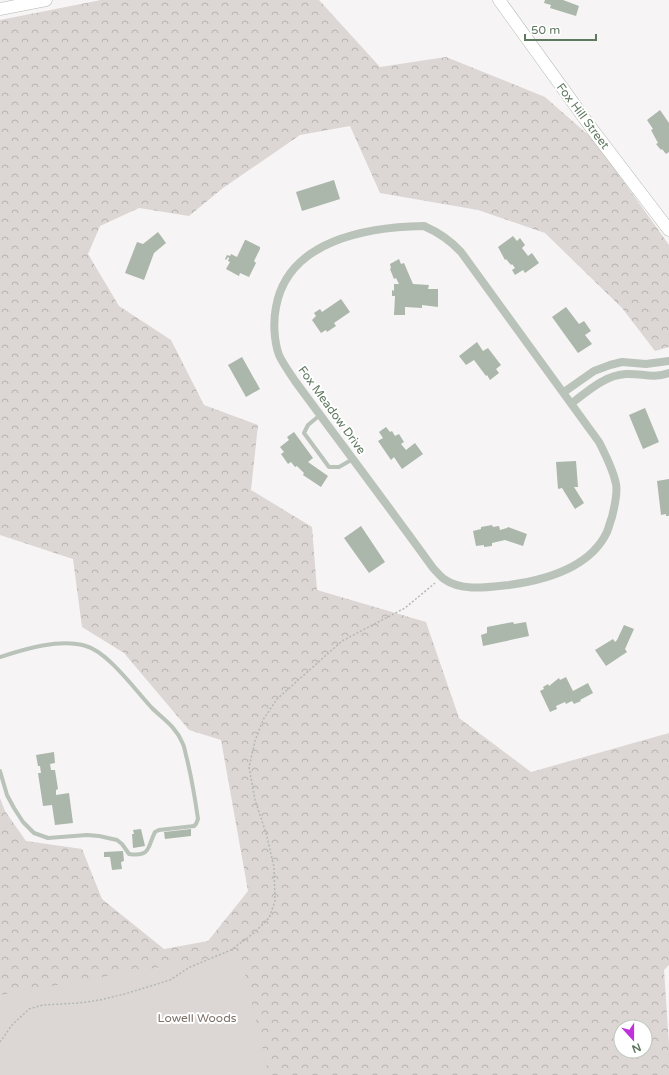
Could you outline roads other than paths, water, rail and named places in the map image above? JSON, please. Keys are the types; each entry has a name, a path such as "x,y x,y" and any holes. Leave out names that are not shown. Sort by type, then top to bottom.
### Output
{"street":[{"path":"0,9 46,0"},
{"name":"Fox Hill Street","path":"499,0 595,133 669,230"},
{"name":"Fox Meadow Drive","path":"424,226 438,232 451,241 461,252 564,392 599,442 612,466 616,486 614,510 607,532 596,548 579,563 564,572 543,579 515,584 476,587 458,586 442,577 433,568 320,415 279,355 274,328 277,299 288,275 309,255 323,245 340,238 392,227 424,226"},
{"path":"564,392 594,372 610,365 622,362 646,364 669,361"},
{"path":"572,403 603,381 615,376 626,374 652,377 669,373"}],"lane":[{"path":"320,415 308,425 304,433 308,439 329,467 339,467 352,459"},
{"path":"0,657 51,644 65,643 87,646 101,654 128,680 152,708 175,730 182,742 194,786 198,819 196,824 189,828 159,830 155,832 151,845 147,851 142,854 135,855 129,854 122,844 116,840 99,836 48,838 34,833 23,822 6,795 0,771"}],"park label":[{"name":"Lowell Woods","path":"197,1018"}]}
